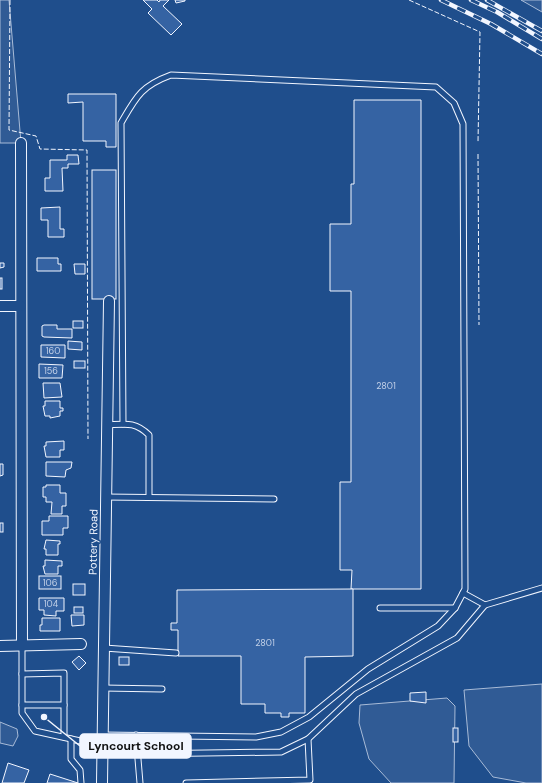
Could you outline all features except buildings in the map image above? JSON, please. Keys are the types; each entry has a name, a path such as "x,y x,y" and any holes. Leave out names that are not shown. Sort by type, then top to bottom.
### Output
{"street":[{"path":"21,142 22,646"},
{"name":"Pottery Road","path":"102,783 109,301"},
{"path":"0,306 21,306"},
{"path":"0,646 81,644"}],"lane":[{"path":"103,735 256,737 281,732 309,716 368,669 438,626 455,608 465,589 463,124 454,103 436,87 171,75 154,81 138,95 121,123 123,424"},
{"path":"107,424 132,424 141,428 148,435 149,497"},
{"path":"105,497 274,499"},
{"path":"137,754 281,752 308,739 356,694 458,638 485,605 542,588"},
{"path":"463,593 485,605"},
{"path":"380,608 455,608"},
{"path":"22,646 22,713 35,731 103,746"},
{"path":"103,648 176,653"},
{"path":"22,674 64,673 64,737"},
{"path":"103,688 162,689"},
{"path":"22,705 64,705"},
{"path":"136,735 140,783"},
{"path":"71,739 72,759 80,770 80,783"},
{"path":"186,783 310,780 308,739"}],"shaded area":[{"path":"0,0 9,0 21,143 0,143"},
{"path":"521,0 542,0 542,12"},
{"path":"542,684 542,783 526,783 493,777 469,746 464,690"},
{"path":"447,698 455,706 454,783 391,783 369,759 359,723 360,705"},
{"path":"0,722 17,729 18,736 13,746 0,743"}],"railway":[{"path":"441,0 491,24 542,54"},
{"path":"471,0 497,12 542,39"},
{"path":"487,0 542,31"}],"fence":[{"path":"10,0 9,130 36,136 40,149 87,150 88,439"},
{"path":"409,0 480,32 478,142"},
{"path":"478,154 479,325"}],"place":[{"name":"Lyncourt School","path":"44,717"}]}
